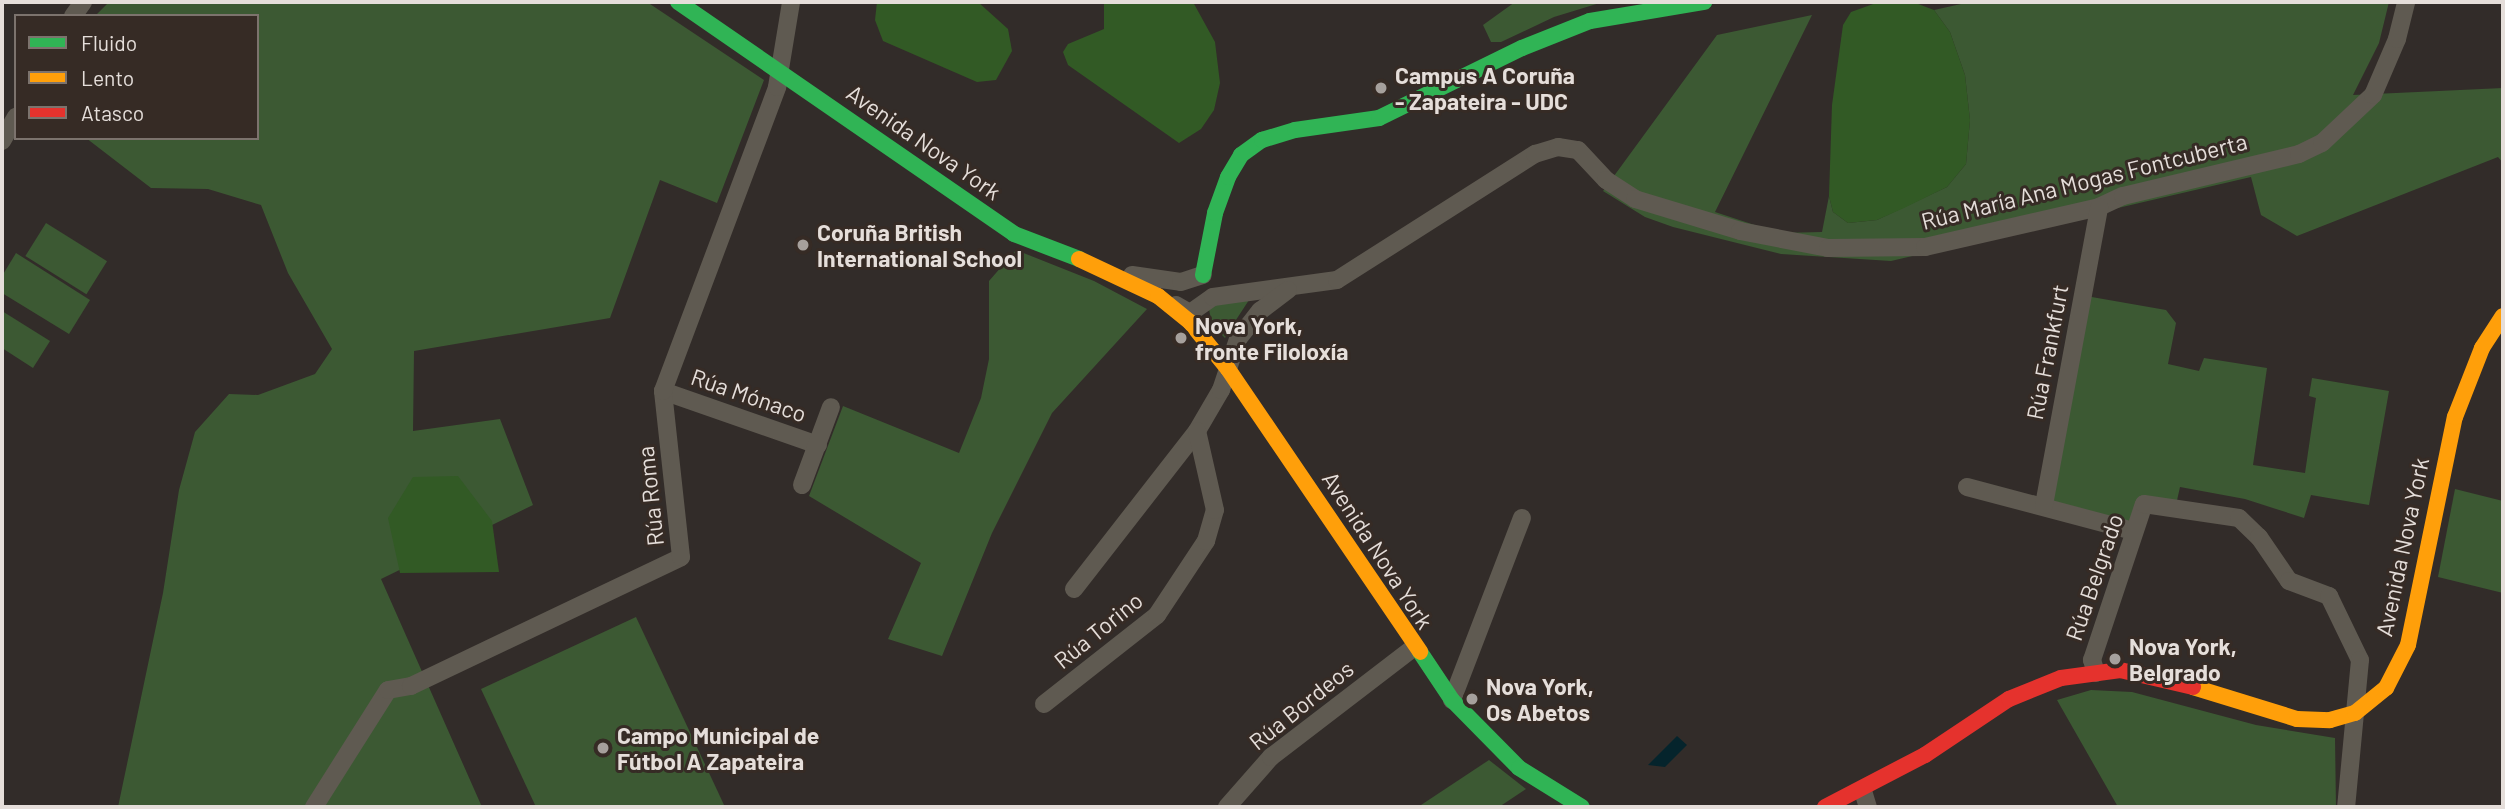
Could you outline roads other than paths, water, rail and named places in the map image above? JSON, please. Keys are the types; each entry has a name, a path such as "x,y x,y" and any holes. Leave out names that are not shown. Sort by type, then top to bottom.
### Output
{"main road":[{"name":"Avenida Nova York","path":"678,2 1013,234 1118,274 1158,296 1189,322 1228,369 1413,648 1452,700 1519,768 1582,807"},
{"path":"1203,275 1215,213 1228,177 1241,155 1262,140 1295,130 1379,118 1522,48 1590,20 1704,2"},
{"name":"Avenida Nova York","path":"1825,807 1866,799 2010,699 2061,678 2120,670 2170,680 2297,719 2330,720 2355,713 2386,688 2408,645 2455,417 2482,348 2503,316"}],"street":[{"name":"Rúa Roma","path":"314,807 388,690 411,686 681,557 663,391 779,74 791,2"},
{"name":"Rúa María Ana Mogas Fontcuberta","path":"1197,307 1223,295 1288,290 1350,275 1535,154 1558,147 1578,150 1606,180 1635,199 1740,231 1828,248 1925,247 2099,208 2123,196 2300,154 2322,143 2373,94 2397,39 2406,2"},
{"path":"2,141 14,120"},
{"name":"Rúa Frankfurt","path":"2044,505 2099,208"},
{"path":"1118,274 1181,282 1203,275 1197,307"},
{"name":"Rúa María Ana Mogas Fontcuberta","path":"1228,369 1238,339 1249,324 1288,290"},
{"name":"Avenida Nova York","path":"1158,296 1187,312 1197,307"},
{"name":"Rúa Torino","path":"1074,589 1197,431 1228,369"},
{"name":"Rúa Mónaco","path":"663,391 818,445"},
{"name":"Rúa Mónaco","path":"802,485 831,407"},
{"name":"Rúa Torino","path":"1044,704 1157,615 1206,541 1215,510 1197,431"},
{"path":"1967,487 2044,505 2133,531"},
{"name":"Rúa Belgrado","path":"2096,673 2092,660 2144,504 2239,519 2259,537 2289,582 2329,596 2360,660 2355,713"},
{"path":"1452,700 1522,518"},
{"name":"Rúa Bordeos","path":"1227,807 1271,757 1413,648"},
{"path":"2346,807 2355,713"}],"water":[{"path":"1677,736 1687,745 1665,767 1648,765"}],"place":[{"name":"Campus A Coruña - Zapateira - UDC","path":"1381,88"},
{"name":"Coruña British International School","path":"803,245"},
{"name":"Nova York, fronte Filoloxía","path":"1181,338"},
{"name":"Nova York, Belgrado","path":"2115,659"},
{"name":"Nova York, Os Abetos","path":"1472,699"},
{"name":"Campo Municipal de Fútbol A Zapateira","path":"603,748"}]}
